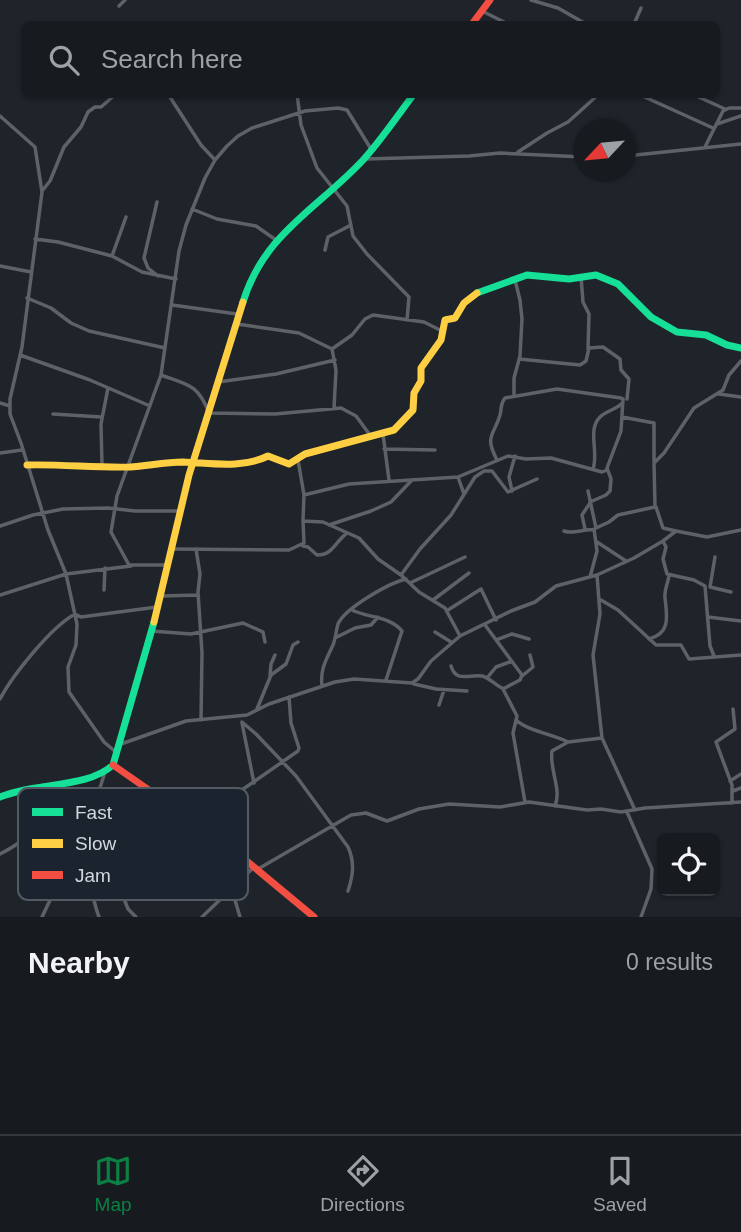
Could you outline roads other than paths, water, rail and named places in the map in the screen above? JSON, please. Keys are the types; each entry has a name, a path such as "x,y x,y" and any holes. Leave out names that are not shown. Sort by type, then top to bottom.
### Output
{"street":[{"path":"119,6 125,0"},
{"path":"474,21 490,0"},
{"path":"531,0 558,8 581,21"},
{"path":"635,21 641,8"},
{"path":"482,11 503,21"},
{"path":"42,191 50,181 64,147 81,127 88,112 95,107 101,107 111,98"},
{"path":"171,98 201,145 215,160"},
{"path":"297,98 298,113 317,168 347,206 354,236 362,249 409,297 407,320"},
{"path":"33,788 82,781 105,772 113,765 161,596 194,463 250,278 276,240 364,159 411,98"},
{"path":"516,153 547,132 568,122 595,98"},
{"path":"648,98 714,126 741,116"},
{"path":"700,98 725,110 741,108"},
{"path":"132,566 126,562 112,536 111,526 117,496 161,375 179,251 192,209 215,160 243,133 298,113 344,108 372,149"},
{"path":"705,146 725,110"},
{"path":"0,116 35,147 42,191 20,355 10,406 12,422 48,530 66,574 75,614 78,636 68,667 69,692 104,742 118,754"},
{"path":"636,155 741,144"},
{"path":"364,159 516,153 573,156"},
{"path":"157,202 144,258 148,268 160,277"},
{"path":"192,209 217,219 256,226 276,240"},
{"path":"112,256 126,217"},
{"path":"325,250 328,237 351,225"},
{"path":"35,239 112,256 142,272 176,279"},
{"path":"0,266 31,272"},
{"path":"27,465 128,467 174,462 240,464 268,456 289,464 305,454 396,428 413,410 414,393 421,381 421,368 439,344 445,320 455,317 470,297 534,274 569,279 597,275 618,284 651,317 677,332 706,335 741,348"},
{"path":"519,359 580,366 586,361 589,317 583,302 581,277"},
{"path":"514,280 522,307 514,394"},
{"path":"27,298 51,308 71,323 89,331 165,348"},
{"path":"172,305 237,314"},
{"path":"332,349 352,335 365,319 373,314 430,324 442,331"},
{"path":"235,324 299,333 332,349 337,381 334,408"},
{"path":"585,530 582,515 590,502 610,491 611,479 607,470 621,431 629,379 622,372 620,358 603,347 592,347 588,351"},
{"path":"20,355 108,387 150,406"},
{"path":"218,382 276,374 335,360"},
{"path":"719,394 741,360"},
{"path":"161,375 194,388 202,396 209,413"},
{"path":"102,465 101,417 108,387"},
{"path":"497,460 492,448 491,433 500,415 503,400 514,394 569,389 619,397 625,401"},
{"path":"654,463 664,453 694,408 703,401 719,394 741,397"},
{"path":"593,468 596,456 593,435 598,421 601,416 625,401"},
{"path":"0,403 10,406"},
{"path":"209,413 275,414 334,408 349,410 370,435"},
{"path":"54,414 101,417"},
{"path":"622,416 653,424 655,506 663,528 707,537 741,530"},
{"path":"382,433 389,481"},
{"path":"384,449 435,450"},
{"path":"0,453 23,450"},
{"path":"304,495 341,485 458,477 508,456 526,459 551,458 602,472 607,470"},
{"path":"512,491 509,474 515,456"},
{"path":"298,460 304,495 305,538 301,546"},
{"path":"401,575 420,549 451,516 475,477 488,471 495,474 505,490 512,491 537,479"},
{"path":"458,477 464,494"},
{"path":"329,525 391,502 412,480"},
{"path":"588,491 597,542 590,577"},
{"path":"564,531 573,533 595,529 615,516 649,510 655,506"},
{"path":"0,526 44,512 116,509 144,512 181,511"},
{"path":"303,521 320,521 359,538 378,559 424,596 448,610 460,636"},
{"path":"412,683 460,636 536,602 556,586 597,575 626,561 676,531"},
{"path":"172,549 277,551 301,546 308,547 317,555 325,555 346,533"},
{"path":"649,639 662,632 667,623 665,597 669,576 664,565 666,547 663,541"},
{"path":"597,542 626,561"},
{"path":"196,549 201,578 198,595 201,720"},
{"path":"410,583 465,557"},
{"path":"714,656 710,646 707,586 715,557"},
{"path":"0,595 66,574 105,568 168,565"},
{"path":"104,590 105,568"},
{"path":"433,600 469,573"},
{"path":"597,575 601,600 600,628 593,655 602,738 635,810"},
{"path":"669,576 694,580 731,592"},
{"path":"322,686 321,670 339,622 378,590 406,579"},
{"path":"448,610 481,589 496,620"},
{"path":"161,596 198,595"},
{"path":"601,600 618,610 660,646 681,645 688,659 741,656"},
{"path":"75,614 81,617 158,607"},
{"path":"352,610 378,617 398,626 402,631 386,680"},
{"path":"0,699 7,686 55,629 75,614"},
{"path":"335,638 355,628 371,625 378,617"},
{"path":"708,617 741,621"},
{"path":"149,631 183,635 245,623 263,632 265,642"},
{"path":"485,625 522,676"},
{"path":"435,632 451,642"},
{"path":"496,640 512,634 529,639"},
{"path":"270,678 288,661 292,648 298,642"},
{"path":"256,710 270,678 275,655"},
{"path":"504,689 533,667 530,655"},
{"path":"487,678 496,667 510,662"},
{"path":"451,666 457,676 487,678 504,689 505,696 517,716 513,733 524,802"},
{"path":"121,744 173,725 240,717 289,697 354,679 386,680 444,690 467,691"},
{"path":"0,687 7,686"},
{"path":"439,705 444,690"},
{"path":"247,788 284,763 299,748 291,723 289,697"},
{"path":"732,803 733,790 716,742 735,729 733,709"},
{"path":"240,717 254,783"},
{"path":"516,720 525,727 533,727 568,742"},
{"path":"242,722 284,763 350,851 353,860 348,891"},
{"path":"555,806 558,798 551,754 568,742 602,738"},
{"path":"113,765 143,788"},
{"path":"100,788 105,772"},
{"path":"730,781 741,774"},
{"path":"733,790 741,788"},
{"path":"0,797 18,792"},
{"path":"248,875 332,824 359,813 387,821 419,809 449,804 503,807 524,802 627,812 741,802"},
{"path":"627,812 652,869 651,889 641,917"},
{"path":"0,854 18,842"},
{"path":"248,863 314,917"},
{"path":"41,917 49,900"},
{"path":"94,900 99,917"},
{"path":"124,900 128,909 136,917"},
{"path":"202,917 220,900"},
{"path":"235,900 240,917"},
{"path":"207,911 209,917"}]}
